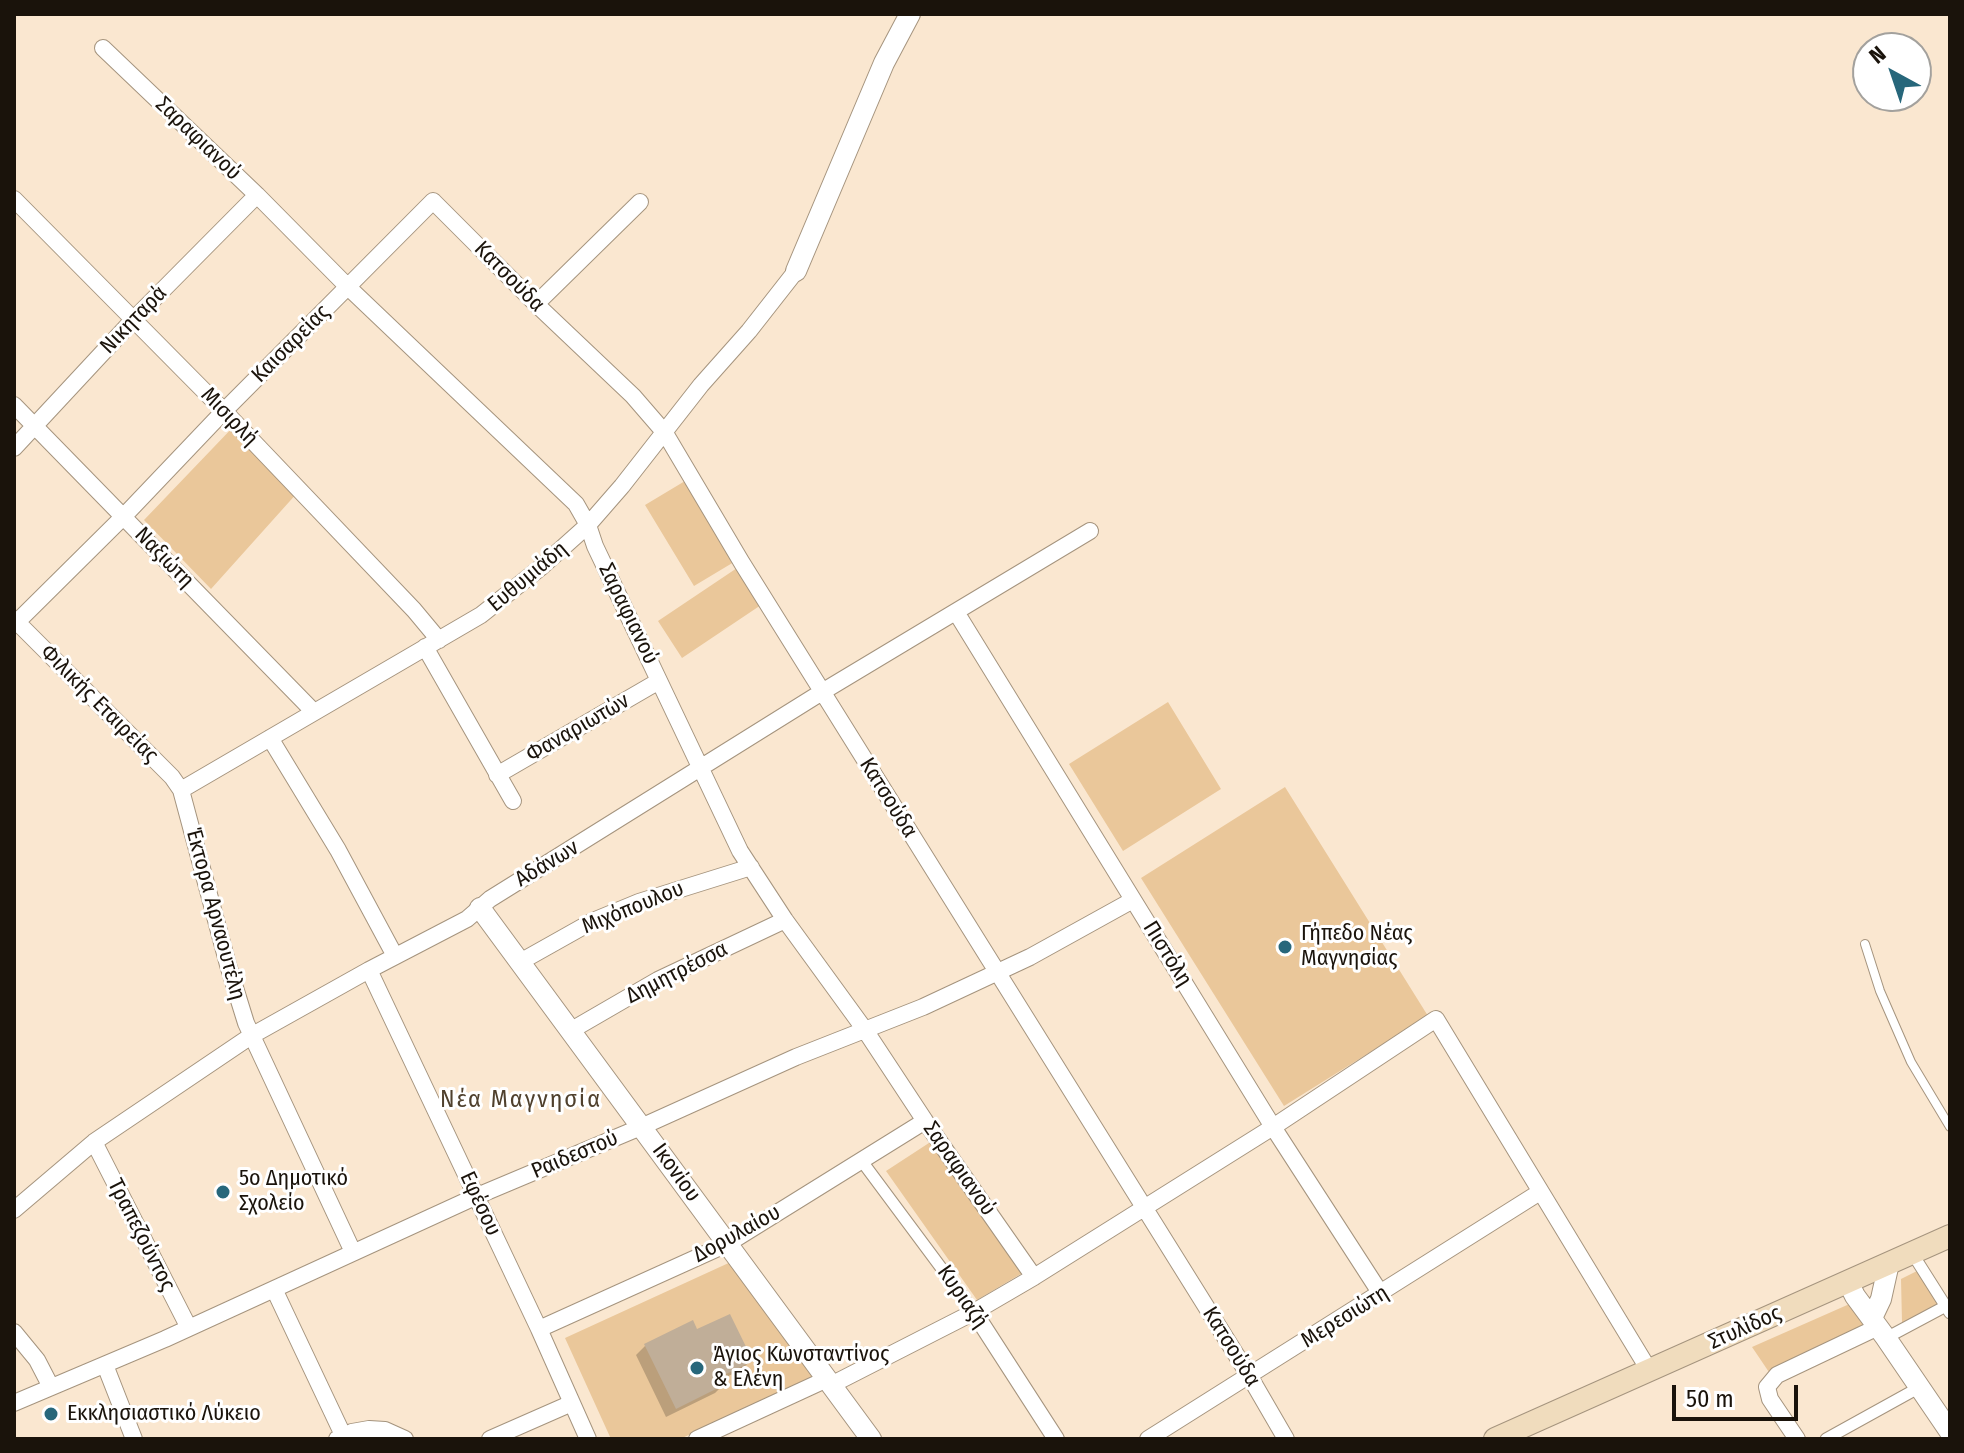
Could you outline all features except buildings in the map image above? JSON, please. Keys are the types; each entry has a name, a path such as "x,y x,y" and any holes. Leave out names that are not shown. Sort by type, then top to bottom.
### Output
{"main road":[{"name":"Στυλίδος","path":"1495,1439 1950,1236"}],"street":[{"path":"796,271 884,63 910,14"},
{"name":"Σαραφιανού","path":"103,48 576,504 740,851 1034,1277"},
{"name":"Νικηταρά","path":"14,448 134,319 257,195"},
{"name":"Μισιρλή","path":"14,199 224,411 414,610 513,801"},
{"name":"Καισαρείας","path":"15,622 124,516 433,201"},
{"name":"Κατσούδα","path":"433,201 633,396 665,433 742,563 1286,1439"},
{"path":"536,304 640,202"},
{"name":"Ευθυμιάδη","path":"181,790 481,615 540,568 588,525 796,271"},
{"name":"Ναξιώτη","path":"14,405 314,712"},
{"name":"Αδάνων","path":"14,1210 94,1142 251,1036 467,919 490,899 822,692 1090,531"},
{"name":"Πιστόλη","path":"956,612 1273,1127 1381,1294"},
{"name":"Φιλικής Εταιρείας","path":"15,622 172,777 181,790"},
{"name":"Φαναριωτών","path":"497,775 659,681"},
{"path":"270,738 338,850 395,956"},
{"name":"Έκτορα Αρναουτέλη","path":"181,790 239,1003 251,1036 353,1252"},
{"name":"Μιχόπουλου","path":"520,962 593,921 639,902 751,867"},
{"name":"Ραιδεστού","path":"14,1403 189,1328 477,1196 796,1057 998,974 1133,900"},
{"name":"Ικονίου","path":"480,908 871,1439"},
{"name":"Δημητρέσσα","path":"570,1031 658,980 785,920"},
{"name":"Εφέσου","path":"369,970 588,1439"},
{"path":"697,1439 727,1433 974,1312 1145,1209 1436,1019 1649,1370"},
{"name":"Δορυλαίου","path":"539,1329 727,1244 925,1121"},
{"name":"Τραπεζούντος","path":"94,1142 189,1328"},
{"name":"Κυριαζή","path":"861,1160 974,1312 1056,1439"},
{"name":"Μερεσιώτη","path":"1148,1439 1540,1192"},
{"path":"1797,1439 1770,1399 1767,1387 1777,1375 1879,1328 1948,1310 1912,1253"},
{"path":"1879,1328 1881,1299 1889,1263"},
{"path":"1848,1282 1950,1432"},
{"path":"274,1289 340,1437 360,1430 377,1429 405,1439"},
{"path":"14,1332 37,1360 51,1387"},
{"path":"105,1365 134,1439"},
{"path":"1826,1439 1920,1387"},
{"path":"490,1439 572,1403"}],"lane":[{"path":"1865,944 1880,991 1911,1062 1950,1127"}],"shaded area":[{"path":"235,425 298,492 211,589 144,520"},
{"path":"685,481 734,562 694,586 645,505"},
{"path":"737,568 761,605 682,658 658,621"},
{"path":"1168,702 1221,789 1123,851 1069,764"},
{"name":"Γήπεδο Νέας Μαγνησίας","path":"1285,787 1428,1016 1284,1106 1141,878"},
{"path":"932,1141 1024,1272 977,1300 886,1171"},
{"path":"733,1261 816,1377 680,1439 611,1439 565,1338"},
{"path":"1923,1268 1946,1307 1904,1323 1901,1279"},
{"path":"1854,1302 1873,1325 1775,1381 1752,1347"}],"place":[{"name":"Γήπεδο Νέας Μαγνησίας","path":"1285,947"},
{"name":"5ο Δημοτικό Σχολείο","path":"223,1192"},
{"name":"Άγιος Κωνσταντίνος & Ελένη","path":"697,1368"},
{"name":"Εκκλησιαστικό Λύκειο","path":"51,1414"}],"district":[{"name":"Νέα Μαγνησία","path":"521,1100"}]}
